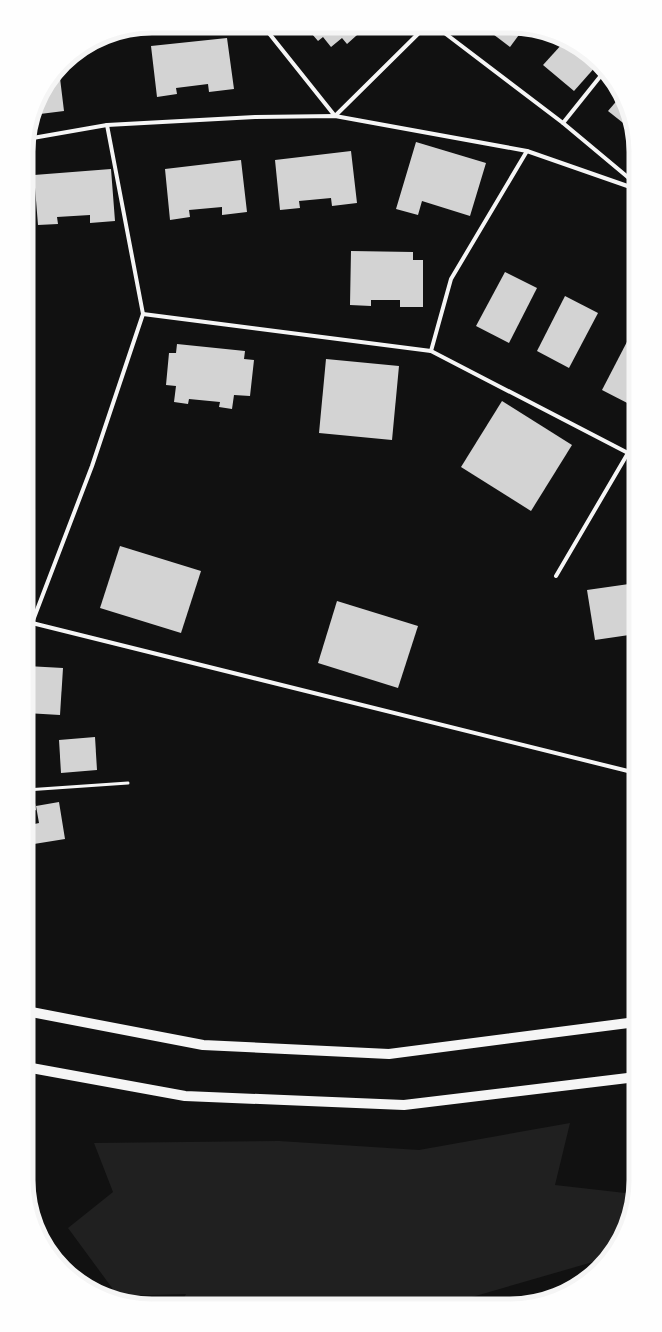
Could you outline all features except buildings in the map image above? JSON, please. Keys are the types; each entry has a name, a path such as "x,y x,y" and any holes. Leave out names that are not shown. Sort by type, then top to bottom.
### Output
{"main road":[{"path":"33,1012 203,1045 389,1054 629,1023"},
{"path":"33,1068 185,1096 404,1105 629,1078"}],"street":[{"path":"269,33 335,116"},
{"path":"335,116 419,33"},
{"path":"445,33 563,123 629,178"},
{"path":"563,123 601,76"},
{"path":"34,138 107,125 255,117 335,116 528,151 629,187"},
{"path":"33,621 92,466 143,314 107,125"},
{"path":"431,351 451,279 528,151"},
{"path":"143,314 431,351 628,453 556,576"},
{"path":"33,624 629,771"}],"lane":[{"path":"33,790 128,783"}],"shaded area":[{"path":"570,1123 555,1185 628,1193 625,1211 613,1239 597,1261 465,1299 183,1299 186,1294 125,1296 116,1293 68,1228 113,1192 94,1143 279,1141 419,1150"}]}
